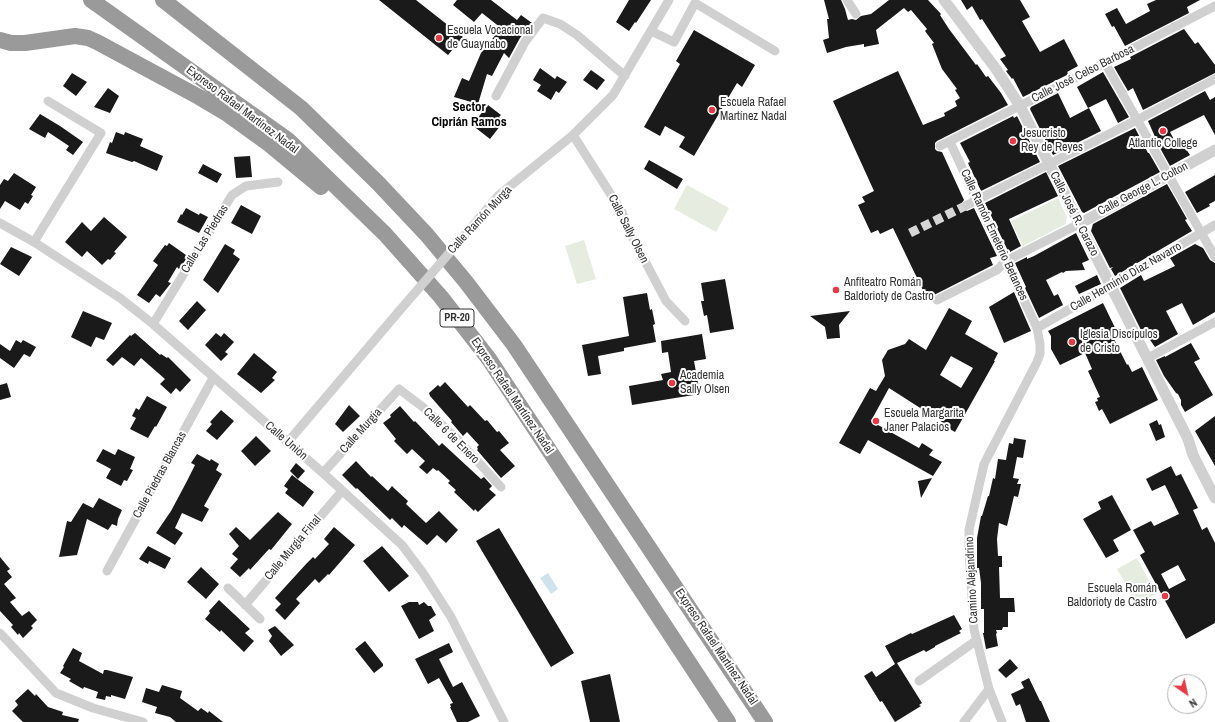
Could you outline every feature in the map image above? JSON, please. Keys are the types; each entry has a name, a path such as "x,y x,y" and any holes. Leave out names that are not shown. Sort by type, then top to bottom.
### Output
{"highway":[{"name":"Expreso Rafael Martínez Nadal","path":"91,0 288,140 384,234 441,297 489,359 728,722"},
{"name":"Expreso Rafael Martínez Nadal","path":"163,0 301,108 378,183 461,276 514,345 765,722"},
{"path":"0,40 25,43 75,36 88,38 97,42 199,96 226,113 295,164 333,197 384,234"}],"street":[{"name":"Calle Ramón Murga","path":"287,443 500,195 573,135 613,95 670,0"},
{"path":"847,0 856,14"},
{"name":"Calle José R. Carazo","path":"944,0 996,69 1020,106 1148,358 1188,439 1193,455 1215,498"},
{"path":"651,31 674,42 695,4 775,51"},
{"name":"Calle José Celso Barbosa","path":"940,146 1215,6"},
{"path":"496,96 525,42 543,18 560,24 577,35 625,76"},
{"path":"1105,63 1215,258"},
{"path":"967,205 1137,120 1215,79"},
{"path":"34,242 100,133 48,101"},
{"name":"Calle Sally Olsen","path":"573,135 622,212 627,227 666,301 685,321"},
{"name":"Calle Ramón Emeterio Betances","path":"950,142 1037,328"},
{"name":"Calle George L. Colton","path":"938,300 997,270 1006,261 1079,224 1215,150"},
{"name":"Calle Las Piedras","path":"153,324 232,195 246,186 278,182"},
{"name":"Calle Unión","path":"0,223 34,242 120,298 153,324 323,473 402,545 423,573 451,617 504,722"},
{"name":"Calle Herminio Díaz Navarro","path":"1037,328 1215,225"},
{"path":"1148,358 1215,322"},
{"name":"Camino Alejandrino","path":"1002,722 989,689 977,640 974,622 969,530 984,464 1040,354 1037,328"},
{"name":"Calle Piedras Blancas","path":"107,571 213,378"},
{"name":"Calle Murgia","path":"323,473 399,388"},
{"name":"Calle 6 de Enero","path":"399,388 424,408 456,438 501,488"},
{"name":"Calle José R. Carazo","path":"1188,439 1199,452 1215,481"},
{"name":"Calle Murgia Final","path":"245,605 342,491"},
{"path":"228,588 260,619"},
{"path":"0,633 56,693 93,708 143,722"},
{"path":"919,681 977,640"},
{"path":"964,722 989,689"}],"shaded area":[{"path":"687,185 729,208 716,232 674,209"},
{"path":"1058,198 1067,217 1066,224 1023,246 1011,221"},
{"path":"584,240 596,279 577,284 565,246"},
{"path":"1137,558 1156,594 1137,604 1117,569"}],"water":[{"path":"548,573 558,589 551,594 540,578"}],"building":[{"path":"379,0 416,0 463,37 448,55"},
{"path":"457,0 491,0 517,20 521,15 532,23 520,38 509,58 504,53 492,76 487,74 478,104 454,97 462,78 469,81 481,53 501,28 482,13 474,22 453,5"},
{"path":"629,0 651,0 629,31 616,22"},
{"path":"824,0 841,0 848,20 856,20 861,16 871,14 889,0 928,0 941,14 940,15 949,29 976,65 977,64 986,77 988,76 1008,105 935,143 935,149 942,152 964,200 961,204 962,208 967,211 974,208 997,256 990,258 993,265 934,295 931,300 928,301 893,228 880,234 878,230 871,233 858,205 865,202 862,197 874,191 833,101 898,71 923,125 945,116 944,113 957,106 955,101 960,98 955,90 957,89 942,69 932,44 934,43 925,31 927,29 911,10 908,12 904,8 876,30 879,44 864,47 864,44 846,47 827,53 823,40 829,38 827,19 829,19"},
{"path":"961,0 1020,0 1030,17 1022,21 1040,52 1064,39 1078,66 1067,72 1069,74 1023,97 1013,78 1012,79 1006,71 1008,70 1000,59 1006,56 982,19 980,20 972,6 967,10"},
{"path":"1156,0 1200,0 1187,7 1189,13 1125,46 1114,26 1112,27 1105,14 1117,8 1126,24 1150,11 1147,4"},
{"path":"1184,29 1195,44 1198,42 1215,65 1215,73 1143,110 1133,88 1128,91 1114,67"},
{"path":"694,30 755,65 742,87 737,83 694,156 679,147 685,137 665,126 660,136 644,127 680,64 676,61"},
{"path":"540,68 555,79 557,76 567,82 559,93 556,91 551,100 537,91 541,85 533,80"},
{"path":"591,70 605,80 597,90 583,80"},
{"path":"1103,72 1129,117 1118,123 1106,99 1088,108 1077,87"},
{"path":"72,73 87,82 76,96 63,86"},
{"path":"108,88 119,96 110,113 94,107"},
{"name":"Atlantic College","path":"1205,91 1210,100 1215,97 1215,135 1204,115 1170,132 1179,149 1184,146 1190,155 1170,166 1148,121"},
{"path":"1058,93 1070,118 1089,108 1101,131 1053,155 1030,109 1031,107"},
{"path":"488,105 501,115 499,117 504,121 490,139 472,125"},
{"path":"40,114 83,142 73,155 66,150 69,146 48,132 45,138 29,129"},
{"path":"1013,116 1014,118 1017,116 1040,162 981,191 968,163 970,162 960,143"},
{"path":"1135,128 1160,172 1084,213 1082,212 1058,166"},
{"path":"116,132 124,135 125,132 143,139 140,146 163,156 157,171 134,161 132,162 106,153"},
{"path":"250,156 252,177 236,178 234,157"},
{"path":"649,160 683,179 677,189 644,169"},
{"path":"203,164 222,174 217,183 198,173"},
{"path":"1046,172 1058,196 1009,219 1021,246 1010,252 1009,250 1008,251 985,203"},
{"path":"14,173 36,187 31,195 33,196 28,204 25,202 20,210 5,201 0,209 0,185 4,179 8,181"},
{"path":"1215,175 1215,201 1209,204 1210,206 1197,213 1185,192"},
{"path":"1167,184 1187,219 1185,220 1192,231 1115,276 1111,269 1113,267 1110,268 1091,231 1093,224"},
{"path":"241,205 261,216 252,234 231,223"},
{"path":"186,208 199,215 200,213 208,217 199,233 177,222"},
{"path":"104,217 127,237 114,252 116,253 110,260 108,259 102,265 87,251 82,257 65,242 82,222 91,231"},
{"path":"1076,233 1089,260 1082,263 1085,270 1062,272 1046,280 1054,296 1058,294 1063,305 1039,318 1015,263 1027,257 1027,259 1034,256"},
{"path":"169,243 186,255 185,257 187,258 179,269 177,267 168,282 171,283 160,297 156,294 149,303 137,295 158,265 153,261 165,245 167,246"},
{"path":"225,244 235,250 233,254 240,259 218,293 203,280"},
{"path":"1195,244 1203,248 1210,260 1215,263 1215,312 1193,325 1182,303 1166,311 1178,334 1155,347 1148,337 1145,328 1141,330 1120,288 1141,275 1144,281 1175,266 1170,258"},
{"path":"11,247 32,257 19,276 0,264"},
{"path":"1097,275 1101,284 1079,294 1075,286"},
{"name":"Academia Sally Olsen","path":"725,279 734,329 710,333 707,315 704,316 701,301 704,301 701,283"},
{"path":"1014,292 1031,331 1004,343 989,307"},
{"path":"647,293 650,310 652,309 655,324 653,325 656,342 624,348 624,351 598,356 601,374 588,376 582,345 629,336 623,297"},
{"path":"197,301 206,310 188,330 179,321"},
{"path":"1103,303 1119,336 1114,339 1127,365 1128,364 1132,372 1142,367 1158,400 1110,424 1102,409 1099,411 1095,402 1098,401 1097,398 1100,397 1088,371 1092,369 1085,353 1060,365 1051,349 1051,336 1048,331"},
{"path":"949,308 972,321 965,334 998,353 955,432 889,388 871,421 919,448 922,443 933,450 929,455 942,462 933,476 868,440 860,454 839,443 870,388 876,391 885,376 882,360 888,350 905,344 909,339 926,350","holes":["951,356 973,368 961,388 940,375"]},
{"path":"83,311 112,323 104,340 96,337 91,347 71,337"},
{"path":"850,311 839,325 840,338 827,339 825,327 810,316"},
{"path":"135,333 160,355 161,354 167,358 168,357 191,380 180,392 176,388 171,394 160,384 165,379 141,358 134,366 122,357 113,366 106,360 130,335 131,336"},
{"path":"216,333 221,337 224,333 234,342 225,352 228,354 221,361 205,345"},
{"path":"702,334 706,359 694,361 700,394 632,405 629,386 663,380 661,374 671,372 668,352 662,353 661,341"},
{"path":"16,340 21,343 23,340 36,347 30,357 24,354 14,368 0,358 0,344 10,351"},
{"path":"1191,343 1200,359 1194,362 1213,395 1185,412 1178,394 1164,376 1156,360 1165,357"},
{"path":"254,353 277,372 272,378 275,380 261,393 237,374"},
{"path":"445,382 468,407 470,405 485,421 487,420 497,432 499,431 509,443 500,450 515,466 501,478 477,450 479,445 467,432 463,436 430,396 429,393 438,385 440,387"},
{"path":"7,383 11,397 0,400 0,385"},
{"path":"147,396 167,407 148,438 130,429 136,418 132,416 136,408 139,410"},
{"path":"349,405 360,416 343,432 335,424"},
{"path":"400,406 439,446 442,443 481,479 484,477 492,486 489,489 496,495 478,512 475,509 474,511 454,492 456,490 448,483 450,481 438,470 437,471 433,468 427,474 419,467 425,461 412,449 407,454 394,441 396,439 383,423 391,417 390,415"},
{"path":"221,410 234,421 217,440 206,431 212,424 210,422"},
{"path":"1215,416 1215,466 1195,431"},
{"path":"1157,420 1159,425 1161,424 1165,437 1156,441 1149,424"},
{"path":"256,436 271,451 255,466 241,451"},
{"path":"1014,438 1026,440 1023,458 1017,457 1013,478 1019,479 1017,484 1021,484 1018,497 1014,496 1007,526 999,523 997,539 998,556 1002,556 1002,567 999,567 1000,598 1014,598 1015,612 1008,612 1008,627 1003,627 1002,630 996,630 998,646 986,649 983,633 984,609 981,609 981,583 979,568 977,568 977,538 981,516 989,496 993,478 995,479 998,459 1006,460 1009,443 1013,444"},
{"path":"103,449 115,455 118,449 135,457 130,469 133,470 127,481 124,480 121,486 106,478 111,469 96,461"},
{"path":"197,454 210,461 211,459 219,464 216,470 222,474 204,506 209,509 202,522 182,513 175,528 183,533 175,545 156,533 171,511 187,481 195,465 191,463"},
{"path":"356,461 371,477 372,476 388,491 392,486 408,501 406,504 426,523 439,511 458,530 446,543 437,535 427,545 404,525 402,528 392,518 390,520 342,475"},
{"path":"296,463 305,471 298,479 290,471"},
{"path":"1171,466 1176,476 1181,474 1198,508 1193,510 1202,530 1207,527 1215,543 1215,623 1186,639 1140,555 1145,552 1133,530 1151,521 1154,526 1179,514 1165,485 1152,491 1146,479","holes":["1178,565 1186,580 1169,589 1161,574"]},
{"path":"292,475 314,492 303,507 285,493 288,489 284,486"},
{"path":"932,478 921,498 918,481"},
{"path":"1112,495 1131,530 1113,540 1119,551 1106,558 1083,519 1101,509 1098,502"},
{"path":"99,498 122,510 117,526 112,524 108,530 87,519 77,555 59,557 67,521 71,522 83,503 93,508"},
{"path":"278,512 292,524 271,550 269,549 250,570 249,568 240,577 230,568 238,559 232,554 239,546 229,534 236,527 250,540"},
{"path":"334,527 355,545 329,575 328,574 319,583 315,579 296,599 300,603 285,620 275,610 281,604 275,598 313,557 315,559 329,544 324,539"},
{"path":"499,528 574,653 551,667 476,541"},
{"path":"148,546 171,558 165,569 149,561 148,564 139,559"},
{"path":"382,546 409,576 389,592 363,561"},
{"path":"0,557 10,569 7,571 12,577 4,584 16,598 10,602 22,616 29,611 37,620 31,626 33,628 23,638 11,627 13,625 0,611"},
{"path":"201,567 219,584 206,599 187,582"},
{"path":"219,600 250,629 245,633 254,641 244,652 221,630 220,632 205,619 210,613 209,611"},
{"path":"409,602 418,602 419,605 424,602 428,606 431,606 436,615 429,620 434,631 419,639 401,606"},
{"path":"954,615 962,629 959,631 961,633 926,652 924,650 897,663 922,703 919,705 921,706 895,722 882,701 880,702 864,676 872,671 876,677 895,664 885,646 911,633 912,634"},
{"path":"275,626 294,645 281,656 269,641 272,636 268,630"},
{"path":"365,641 383,664 383,666 374,673 355,649"},
{"path":"449,643 453,652 439,659 453,687 462,682 480,716 468,722 457,722 450,707 450,704 453,703 439,678 428,684 415,659"},
{"path":"73,648 82,653 79,661 103,674 104,670 107,670 133,677 125,699 111,695 111,697 106,696 105,700 96,698 98,692 84,687 83,689 69,681 71,679 60,673"},
{"path":"1010,659 1018,668 1006,678 998,670"},
{"path":"610,674 620,722 590,722 581,681"},
{"path":"1029,678 1050,722 1026,722 1020,704 1016,706 1011,694 1024,688 1021,682"},
{"path":"162,685 182,691 180,698 198,711 201,708 208,713 209,711 223,722 176,722 170,717 155,713 157,707 142,702 146,688 159,692"},
{"path":"28,689 35,696 36,694 48,707 63,712 62,715 79,719 78,722 23,722 12,711 18,705 15,701"}],"tunnel":[{"path":"910,233 967,205"}],"place":[{"name":"Escuela Vocacional de Guaynabo","path":"439,38"},
{"name":"Escuela Rafael Martínez Nadal","path":"712,110"},
{"name":"Atlantic College","path":"1163,131"},
{"name":"Jesucristo Rey de Reyes","path":"1013,141"},
{"name":"Anfiteatro Román Baldorioty de Castro","path":"836,290"},
{"name":"Iglesia Discípulos de Cristo","path":"1072,342"},
{"name":"Academia Sally Olsen","path":"672,383"},
{"name":"Escuela Margarita Janer Palacios","path":"876,421"},
{"name":"Escuela Román Baldorioty de Castro","path":"1165,596"}],"district":[{"name":"Sector Ciprián Ramos","path":"469,116"}]}
